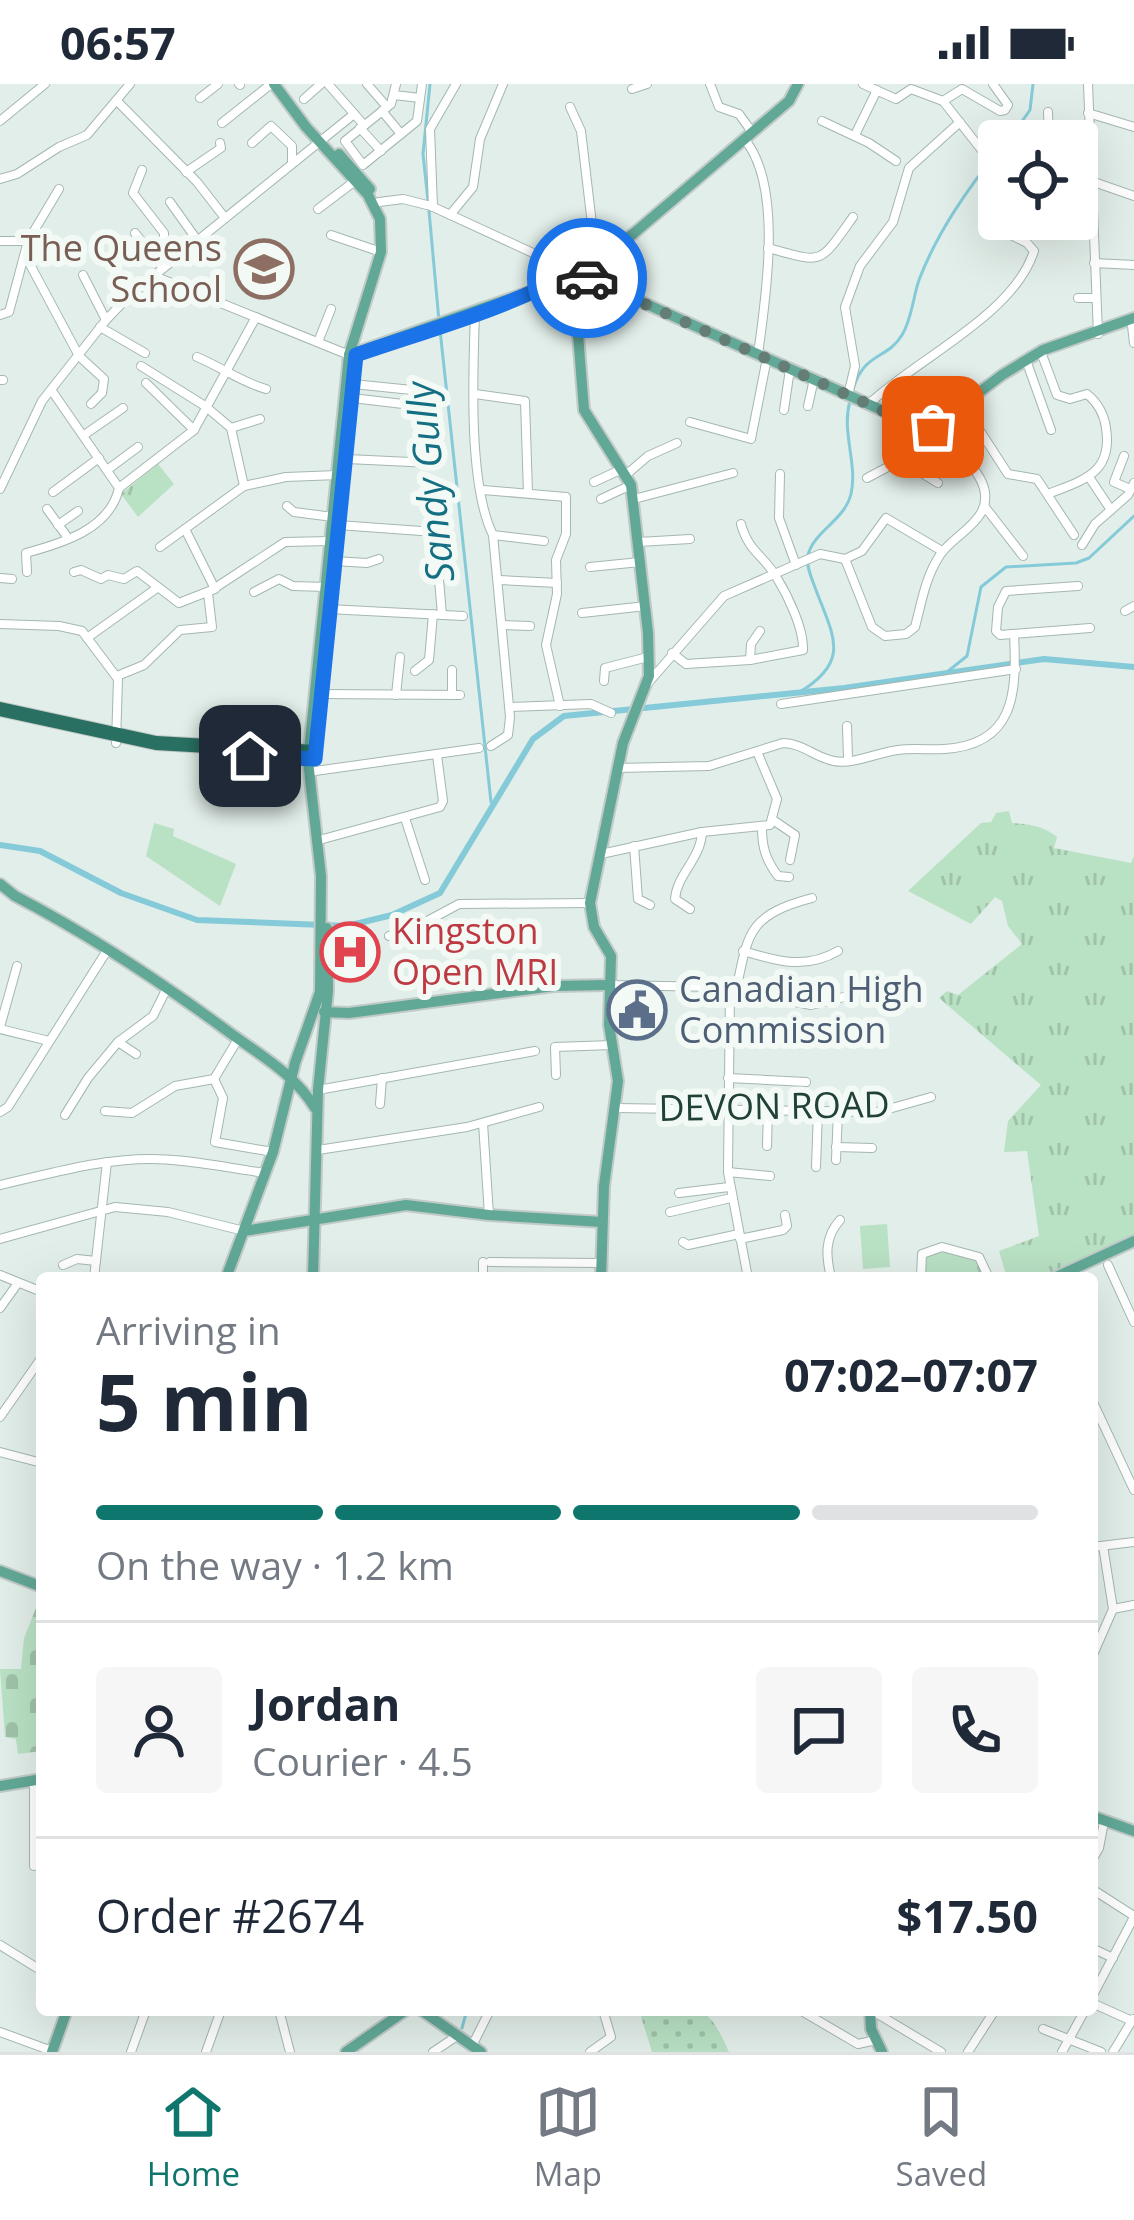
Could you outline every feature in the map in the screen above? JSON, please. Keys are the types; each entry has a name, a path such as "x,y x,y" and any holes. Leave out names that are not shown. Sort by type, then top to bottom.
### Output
{"highway":[{"path":"0,714 155,751 312,761"}],"main road":[{"path":"272,84 380,202 387,225 387,244 352,355 346,459 326,587 312,761 324,911"},
{"path":"283,84 322,141 368,195 380,219 381,252 352,355 312,761 323,839 324,911 313,1272"},
{"path":"352,355 476,314 596,260 789,101 797,84"},
{"path":"573,272 928,431 1040,352 1133,323"},
{"path":"549,285 578,322 584,410 627,475 646,606 645,689 617,768 590,903 594,927 610,951 608,986 618,1081 601,1272"},
{"path":"0,884 110,947 271,1062 306,1092 317,1111"},
{"path":"324,933 331,1008 349,1013"},
{"path":"554,986 563,981 596,980 610,966"},
{"path":"228,1272 273,1152 295,1063 321,1012 328,968"},
{"path":"321,1012 349,1013 554,986 608,986"},
{"path":"271,1062 288,1067 295,1063"},
{"path":"271,1062 286,1083 286,1106"},
{"path":"244,1231 406,1205 489,1216 602,1222"},
{"path":"1069,1272 1132,1247"},
{"path":"0,1571 36,1585"},
{"path":"0,1784 36,1778"},
{"path":"1098,1823 1134,1834"},
{"path":"1098,1823 1134,1834"},
{"path":"52,2052 65,2016"},
{"path":"346,2052 397,2016"},
{"path":"429,2016 490,2052"},
{"path":"438,2016 477,2047"},
{"path":"872,2016 875,2040 882,2052"}],"street":[{"path":"0,122 45,84"},
{"path":"0,179 87,135 130,84"},
{"path":"200,98 218,84"},
{"path":"222,123 272,84"},
{"path":"304,99 324,84 381,151"},
{"path":"367,84 401,134"},
{"path":"420,98 395,89 385,109 345,144 363,166 417,121 422,84"},
{"path":"432,206 429,134 443,100 456,84"},
{"path":"450,214 473,187 479,139 503,84"},
{"path":"632,89 647,84"},
{"path":"690,422 751,439 762,356 768,248 761,165 739,114 719,107 710,84"},
{"path":"863,84 901,98 911,89 943,101 978,143"},
{"path":"943,101 962,88 1005,110 1008,105 993,84"},
{"path":"1088,84 1088,120"},
{"path":"855,135 877,90"},
{"path":"0,101 10,113"},
{"path":"117,101 225,218"},
{"path":"570,107 580,131 596,260"},
{"path":"1048,112 1048,120"},
{"path":"1088,113 1134,127"},
{"path":"0,489 35,413 103,324 197,240 354,114"},
{"path":"822,121 896,160"},
{"path":"848,394 855,366 844,307 860,266 893,222 909,168 960,122"},
{"path":"252,143 271,126 292,146 292,165"},
{"path":"186,172 221,148 220,143"},
{"path":"142,170 134,193 164,233 152,254"},
{"path":"319,209 355,182"},
{"path":"1098,184 1134,196"},
{"path":"0,315 9,313 28,241 59,188"},
{"path":"380,202 418,201 432,206 573,272"},
{"path":"170,202 197,240"},
{"path":"768,248 808,260 821,257 850,222"},
{"path":"135,233 164,268"},
{"path":"332,235 381,252"},
{"path":"869,404 1004,297 1034,251 1022,240"},
{"path":"1093,240 1098,333"},
{"path":"0,241 28,241"},
{"path":"26,257 79,356 104,379 103,393 91,404"},
{"path":"1094,263 1134,266"},
{"path":"83,275 103,324 145,353"},
{"path":"154,276 352,355"},
{"path":"20,278 40,284"},
{"path":"1078,298 1095,298"},
{"path":"318,342 331,309"},
{"path":"476,314 482,513 493,536 510,707 508,735 491,746"},
{"path":"27,572 26,553 105,518 119,488 194,430 256,317"},
{"path":"1133,323 1134,343"},
{"path":"1040,352 1057,395 1065,399 1088,394 1105,417 1109,449 1089,477 1048,494"},
{"path":"197,357 242,382 266,389"},
{"path":"1026,360 1051,430"},
{"path":"141,366 231,428 244,486"},
{"path":"784,410 790,369"},
{"path":"808,406 814,379"},
{"path":"146,383 194,430"},
{"path":"353,384 412,390"},
{"path":"52,392 119,488"},
{"path":"475,394 525,401 528,493"},
{"path":"352,398 403,404"},
{"path":"84,435 123,408"},
{"path":"951,413 980,431 1008,474 1034,476 1074,535"},
{"path":"231,428 260,419"},
{"path":"867,478 901,460 908,444 928,431 974,467 984,506 1023,556"},
{"path":"346,459 432,463 431,439"},
{"path":"601,499 646,457 677,443"},
{"path":"107,470 138,448"},
{"path":"1082,545 1132,486 1114,482 1124,456"},
{"path":"53,492 99,458"},
{"path":"901,460 938,483"},
{"path":"634,499 734,473"},
{"path":"779,474 779,518 803,562"},
{"path":"160,547 244,486 286,477 338,475"},
{"path":"594,482 627,475"},
{"path":"1089,477 1111,510"},
{"path":"482,490 565,495 566,523 556,560 546,645 560,706"},
{"path":"287,506 294,512 336,521 435,532 438,615 429,660 415,671"},
{"path":"645,689 718,600 832,553 845,559 872,627 880,635 891,637 914,629 924,584 942,551 984,506"},
{"path":"47,509 68,538"},
{"path":"58,525 78,512"},
{"path":"845,559 862,551 886,518 942,551"},
{"path":"672,653 686,664 750,660 803,650 802,636 776,575 748,547 741,524"},
{"path":"117,676 144,664 179,630 212,627 211,590 185,529"},
{"path":"493,536 544,541"},
{"path":"639,542 690,539"},
{"path":"74,572 124,579 137,571 179,603 211,590 285,542 332,541"},
{"path":"334,561 379,559"},
{"path":"590,567 641,562"},
{"path":"0,578 12,579"},
{"path":"254,592 281,579 293,586 326,587"},
{"path":"499,580 556,583"},
{"path":"1078,586 1006,591 998,607 997,633 1090,628"},
{"path":"87,638 158,588"},
{"path":"582,613 646,606"},
{"path":"328,609 463,616"},
{"path":"0,624 74,628 87,638 117,676 117,739"},
{"path":"503,625 530,626"},
{"path":"750,660 751,644 760,631"},
{"path":"617,768 704,767 792,743 833,761 986,741 1003,720 1016,665 1014,634"},
{"path":"396,695 400,657"},
{"path":"604,681 605,668 648,657"},
{"path":"781,704 1016,665"},
{"path":"320,694 456,695 452,670"},
{"path":"510,707 591,704 611,712"},
{"path":"847,726 848,759"},
{"path":"312,761 437,755 479,748"},
{"path":"600,854 702,832 762,828 773,820 777,799 758,754"},
{"path":"323,839 442,805 437,755"},
{"path":"405,818 424,880"},
{"path":"773,820 795,835 790,860"},
{"path":"762,828 770,865 778,877 789,877"},
{"path":"690,909 675,899 675,891 699,853 702,832"},
{"path":"634,846 638,899 650,905"},
{"path":"747,1272 725,1194 733,990 747,939 771,913 812,898"},
{"path":"388,936 459,904 590,903"},
{"path":"0,1112 8,1107 110,947"},
{"path":"743,951 798,964 815,963 838,951"},
{"path":"17,966 0,1028 49,1041"},
{"path":"608,986 668,984 733,990 811,1005 848,996"},
{"path":"65,1115 118,1042 149,1021 167,988"},
{"path":"105,1112 132,1113 176,1086 214,1079 238,1039"},
{"path":"118,1042 136,1054"},
{"path":"556,1075 555,1047 612,1045"},
{"path":"318,1090 535,1051"},
{"path":"380,1104 382,1078"},
{"path":"728,1078 806,1082"},
{"path":"214,1079 223,1097 215,1142 273,1152"},
{"name":"DEVON ROAD","path":"616,1108 878,1112 931,1097"},
{"path":"318,1150 483,1123 539,1107"},
{"path":"767,1146 768,1109"},
{"path":"816,1167 818,1110"},
{"path":"836,1160 838,1111"},
{"path":"483,1123 489,1216"},
{"path":"836,1147 872,1148"},
{"path":"0,1185 62,1168 157,1159 266,1173"},
{"path":"95,1272 107,1162"},
{"path":"728,1172 770,1176"},
{"path":"679,1193 725,1194"},
{"path":"670,1212 725,1194"},
{"path":"0,1239 115,1207 148,1209 244,1231"},
{"path":"683,1242 783,1230 785,1215"},
{"path":"830,1272 829,1237 840,1220"},
{"path":"920,1272 922,1254 942,1246 980,1256 987,1272"},
{"path":"63,1265 71,1260 96,1261"},
{"path":"484,1272 487,1262 601,1263"},
{"path":"1108,1265 1134,1322"},
{"path":"0,1275 36,1290"},
{"path":"0,1308 18,1283"},
{"path":"0,1417 36,1366"},
{"path":"1098,1413 1134,1490"},
{"path":"0,1452 36,1461"},
{"path":"1098,1546 1134,1543"},
{"path":"1098,1643 1113,1609 1103,1546"},
{"path":"1113,1609 1134,1605"},
{"path":"34,1865 36,1830"},
{"path":"1098,1893 1134,1917 1129,1938 1098,1988"},
{"path":"0,1945 36,1967"},
{"path":"1098,1951 1113,1958"},
{"path":"1098,2003 1133,2020 1113,2052"},
{"path":"131,2052 144,2016"},
{"path":"206,2052 219,2016"},
{"path":"281,2016 290,2052"},
{"path":"477,2047 488,2016"},
{"path":"590,2052 611,2037 605,2016"},
{"path":"810,2016 858,2044 875,2040"},
{"path":"877,2016 941,2052"},
{"path":"968,2052 991,2016"},
{"path":"1062,2052 1082,2016"},
{"path":"1043,2029 1101,2052"},
{"path":"0,2032 52,2052"},
{"path":"433,2052 457,2036"}],"green space":[{"path":"158,464 174,484 138,517 121,494"},
{"path":"1009,811 1012,823 1041,828 1057,837 1054,848 1131,863 1134,856 1134,1239 1063,1272 1005,1272 999,1251 1039,1236 1027,1151 1004,1152 1008,1121 1041,1085 939,998 947,991 958,995 1022,944 1008,926 1002,901 995,897 971,924 908,891 996,813"},
{"path":"154,823 236,864 220,906 146,856"},
{"path":"887,1224 890,1267 863,1269 860,1226"},
{"path":"956,1252 980,1262 985,1272 924,1272 924,1261 931,1253"},
{"path":"36,1608 36,1752 18,1754 16,1739 5,1737 0,1669 21,1669 24,1638"},
{"path":"641,2016 707,2016 729,2052 652,2052"}],"waterway":[{"name":"Sandy Gully","path":"428,201 423,154 430,84"},
{"path":"1023,120 1030,110 1033,84"},
{"path":"853,389 864,368 902,335 934,246 978,179"},
{"name":"Sandy Gully","path":"429,211 439,321"},
{"name":"Sandy Gully","path":"440,330 491,802"},
{"path":"798,693 816,681 833,657 831,631 808,558 816,539 843,511 851,494 850,401"},
{"path":"942,676 967,656 981,587 1006,567 1089,558 1134,516"},
{"name":"Sandy Gully","path":"0,845 40,851 121,893 197,920 347,926 392,915 440,893 533,739 564,716 844,688 1044,659 1134,667"},
{"path":"462,2028 465,2016"}],"way so far":[{"path":"587,278 928,431 933,427"}],"place":[{"name":"The Queens School","path":"264,269"},
{"name":"Kingston Open MRI","path":"350,952"},
{"name":"Canadian High Commission","path":"637,1010"}],"route":[{"path":"250,756 315,759 356,355 476,314 573,272 587,278"}]}
